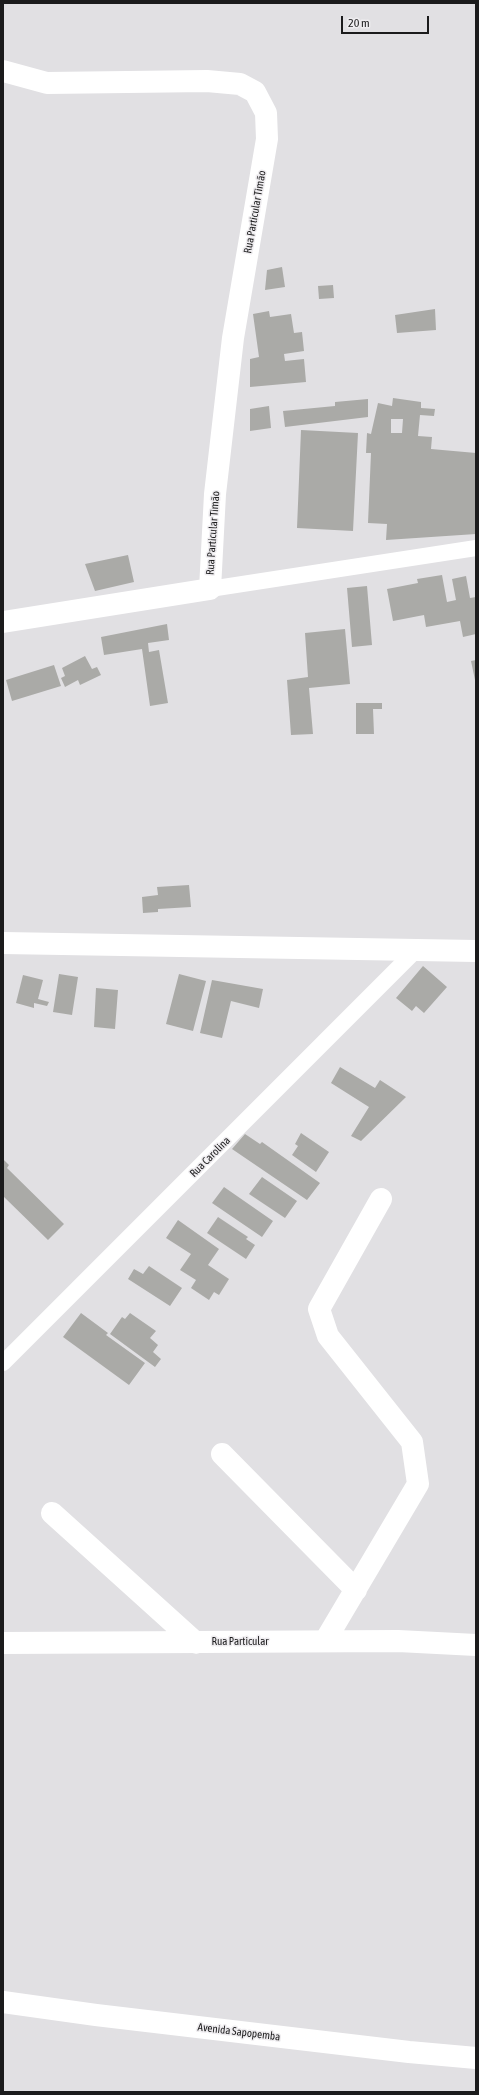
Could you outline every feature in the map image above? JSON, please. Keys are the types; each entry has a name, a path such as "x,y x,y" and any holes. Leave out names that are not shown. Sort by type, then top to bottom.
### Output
{"street":[{"name":"Rua Particular Timão","path":"3,71 47,83 207,81 240,84 255,92 266,113 267,139 233,338 215,494 210,589 3,622"},
{"path":"3,942 476,951"},
{"path":"325,1642 418,1484 412,1442 328,1336 319,1309 381,1199"},
{"path":"222,1454 356,1590"},
{"path":"52,1513 196,1642"},
{"name":"Rua Particular","path":"3,1644 398,1641 476,1645"},
{"name":"Avenida Sapopemba","path":"3,2002 96,2015 409,2052 476,2058"}],"lane":[{"name":"Rua Particular Timão","path":"210,589 476,548"},
{"name":"Rua Carolina","path":"3,1363 416,950"}],"building":[{"path":"282,267 285,287 265,290 267,270"},
{"path":"333,285 334,298 319,299 318,286"},
{"path":"435,309 436,330 397,333 395,315"},
{"path":"269,311 270,317 291,314 294,333 302,332 304,351 284,354 285,361 304,359 306,382 250,387 250,359 259,357 253,314"},
{"path":"393,398 421,402 421,408 435,409 434,416 420,415 418,436 432,437 431,449 476,453 476,534 386,540 387,524 368,523 371,453 366,453 367,433 371,434 378,403 392,406","holes":["391,419 403,419 402,433 391,433"]},
{"path":"368,399 368,417 285,427 283,411 335,406 335,402"},
{"path":"269,406 271,428 250,431 250,409"},
{"path":"301,430 358,433 353,531 297,528"},
{"path":"128,555 134,582 95,591 85,564"},
{"path":"442,575 447,602 456,600 452,579 466,576 470,598 476,597 476,634 463,637 460,621 426,627 424,615 393,621 387,589 418,583 417,579"},
{"path":"367,586 372,645 352,647 347,588"},
{"path":"167,624 169,640 148,643 149,652 159,650 168,703 150,706 142,649 104,655 101,637"},
{"path":"345,629 350,684 309,688 313,734 291,735 287,680 308,677 305,633"},
{"path":"85,656 92,669 97,667 101,675 80,685 78,680 65,687 61,678 65,676 62,668"},
{"path":"476,660 476,680 475,680 471,661"},
{"path":"54,665 61,686 12,701 6,680"},
{"path":"356,703 382,703 382,709 373,709 374,734 356,734"},
{"path":"189,885 191,907 158,909 158,912 143,913 142,897 158,895 157,887"},
{"path":"423,966 447,987 424,1013 416,1006 412,1011 396,998"},
{"path":"59,974 78,977 72,1015 53,1012"},
{"path":"179,974 206,981 193,1031 166,1024"},
{"path":"23,975 43,980 38,999 49,1002 47,1006 34,1003 34,1008 16,1003"},
{"path":"212,980 263,989 259,1008 231,1001 222,1038 200,1033"},
{"path":"96,988 118,990 115,1029 94,1027"},
{"path":"340,1067 375,1088 380,1080 406,1097 361,1141 351,1136 369,1107 331,1083"},
{"path":"301,1133 329,1152 316,1172 292,1155 298,1146 295,1144"},
{"path":"245,1134 260,1144 262,1142 320,1183 307,1200 232,1149"},
{"path":"3,1159 9,1165 7,1168 64,1224 48,1240 3,1196"},
{"path":"262,1177 297,1201 285,1218 249,1194"},
{"path":"224,1187 273,1221 262,1237 212,1203"},
{"path":"218,1217 248,1237 246,1239 255,1245 246,1259 207,1233"},
{"path":"178,1220 219,1249 208,1265 229,1279 219,1295 214,1292 209,1300 191,1288 196,1280 180,1270 191,1254 166,1238"},
{"path":"149,1266 182,1288 170,1306 128,1279 134,1269 143,1274"},
{"path":"81,1313 108,1333 106,1335 145,1363 129,1385 63,1337"},
{"path":"130,1313 156,1331 150,1338 158,1345 153,1352 161,1359 155,1367 110,1334 122,1317 125,1319"}]}
